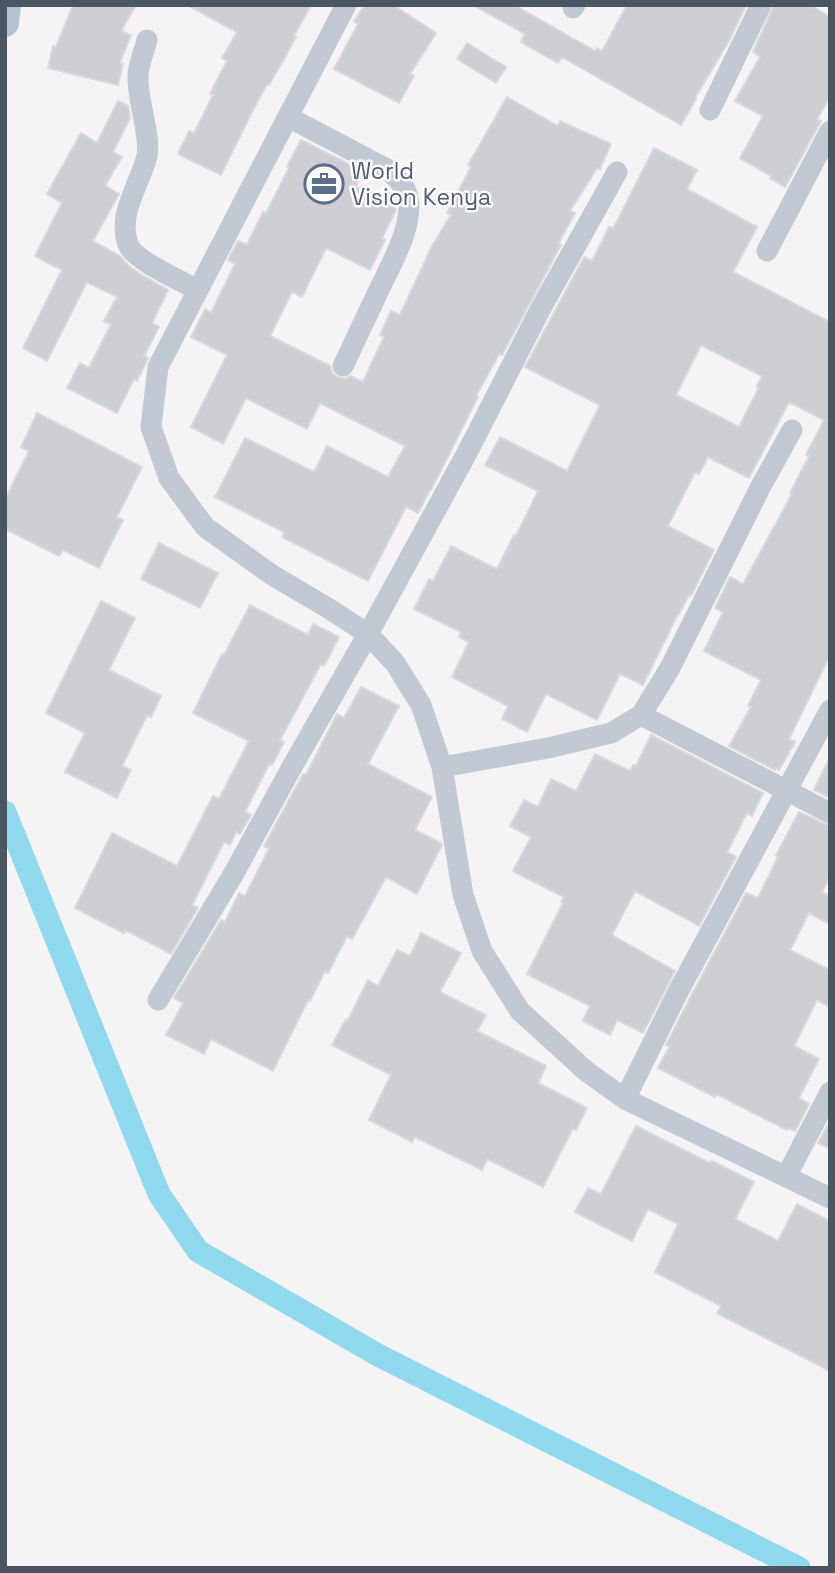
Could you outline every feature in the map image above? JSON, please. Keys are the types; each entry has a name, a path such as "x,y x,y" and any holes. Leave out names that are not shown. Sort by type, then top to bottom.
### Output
{"main road":[{"path":"5,23 7,5"}],"street":[{"path":"346,5 158,367 151,427 169,478 205,527 272,575 368,634 395,663 421,705 442,767 463,895 482,951 520,1011 586,1071 625,1099 830,1198"},
{"path":"710,110 761,5"},
{"path":"147,40 137,73 147,154 128,205 125,228 128,246 143,261 198,290"},
{"path":"288,117 387,169 399,180 407,194 408,212 396,257 343,366"},
{"path":"767,251 830,131"},
{"path":"158,1000 234,873 368,634 468,451 541,308 617,172"},
{"path":"442,767 548,748 611,733 641,715 670,668 792,430"},
{"path":"625,1099 678,992 830,710"},
{"path":"641,715 830,813"},
{"path":"786,1177 830,1092"}],"building":[{"path":"73,5 136,5 121,31 131,35 120,63 123,64 118,85 48,68 53,46 56,47"},
{"path":"187,5 311,5 221,175 178,154 189,131 194,133 213,95 210,94 227,61 222,58 237,32"},
{"path":"365,5 393,5 436,33 410,74 414,76 399,103 334,69 358,24 354,21"},
{"path":"473,5 514,5 595,51 597,48 602,51 627,5 746,5 730,39 681,125 562,57 558,63 521,42 525,34"},
{"path":"774,5 810,5 830,17 830,97 817,119 821,121 785,187 740,158 763,116 735,101 760,57 753,52"},
{"path":"467,43 506,67 496,83 457,59"},
{"path":"507,97 558,126 560,121 611,144 600,169 597,168 570,211 575,213 558,244 561,245 502,355 499,354 476,396 478,397 431,490 418,513 406,507 368,581 282,537 284,532 215,497 245,438 314,472 327,446 388,477 405,446 320,403 307,429 246,398 223,444 191,427 227,355 191,337 205,309 211,313 235,264 228,260 238,241 247,245 263,212 266,213 301,140 363,171 356,187 396,207 382,238 385,240 370,270 326,248 302,297 292,292 270,336 330,366 337,377 345,379 351,376 363,382 384,337 380,335 391,311 400,315 432,246 451,215 447,213 471,167 468,165"},
{"path":"118,101 128,106 130,118 113,152 122,157 105,186 119,194 93,241 120,256 130,267 168,290 152,323 159,327 144,356 148,358 117,413 67,388 80,363 89,368 111,324 104,321 117,297 87,282 47,361 23,348 62,270 35,256 62,203 47,194 81,133 97,143"},
{"path":"654,148 697,170 687,189 757,227 733,272 830,322 830,655 789,739 795,742 779,770 729,746 751,707 748,706 761,680 704,651 723,612 715,608 730,577 743,584 792,494 790,493 809,456 806,455 824,420 789,402 749,478 708,457 699,474 695,472 668,526 714,550 643,685 620,674 597,720 546,694 527,732 502,719 508,706 452,677 469,642 459,637 461,632 414,609 429,579 433,581 451,546 497,569 514,535 516,536 538,491 485,465 500,437 567,471 600,405 525,367 584,257 592,261 609,227 613,229","holes":["701,345 762,376 739,427 676,395"]},
{"path":"37,413 142,467 117,517 123,520 99,568 63,550 59,556 5,529 5,499 29,451 21,447"},
{"path":"159,543 218,573 200,608 141,579"},
{"path":"101,601 135,618 109,670 161,696 151,717 147,715 122,766 131,770 117,798 65,772 85,733 46,713"},
{"path":"250,605 308,635 313,624 339,637 324,666 321,664 280,740 284,742 272,765 269,764 245,812 251,815 240,834 236,832 230,845 224,842 192,905 198,908 171,954 75,908 112,833 177,866 213,796 219,799 249,741 193,713"},
{"path":"361,687 399,706 368,764 432,797 415,830 442,845 417,894 386,877 352,939 347,936 328,973 325,971 310,1001 308,1000 273,1071 211,1039 204,1054 166,1035 183,1003 174,998 221,920 225,922 239,893 245,896 269,849 264,846 303,774 306,775 337,714 344,718"},
{"path":"651,735 763,793 752,816 747,813 727,852 736,857 699,926 635,891 612,935 675,971 643,1033 617,1020 610,1035 583,1021 590,1006 527,974 564,897 513,871 531,837 510,826 524,800 538,807 551,779 576,791 595,754 630,771 633,765 636,766"},
{"path":"830,757 830,798 814,790"},
{"path":"799,812 830,826 830,876 822,892 830,896 830,924 809,913 790,950 830,970 830,1007 817,1000 794,1046 819,1059 799,1098 809,1104 795,1131 788,1128 787,1130 716,1094 715,1097 658,1068 670,1046 666,1045 746,893 758,898 778,857 776,855"},
{"path":"421,933 461,953 440,992 486,1015 477,1031 546,1066 538,1083 587,1108 576,1130 573,1128 543,1187 487,1159 482,1170 415,1137 412,1142 369,1120 391,1075 332,1045 368,980 378,986 397,950 410,956"},
{"path":"830,1121 830,1149 818,1143"},
{"path":"636,1126 754,1182 735,1219 778,1241 797,1204 830,1221 830,1371 717,1313 721,1306 655,1272 678,1224 648,1209 632,1241 575,1212 588,1188 601,1194"}],"waterway":[{"path":"5,812 159,1194 198,1251 378,1355 799,1568"}],"place":[{"name":"World Vision Kenya","path":"324,184"}]}
